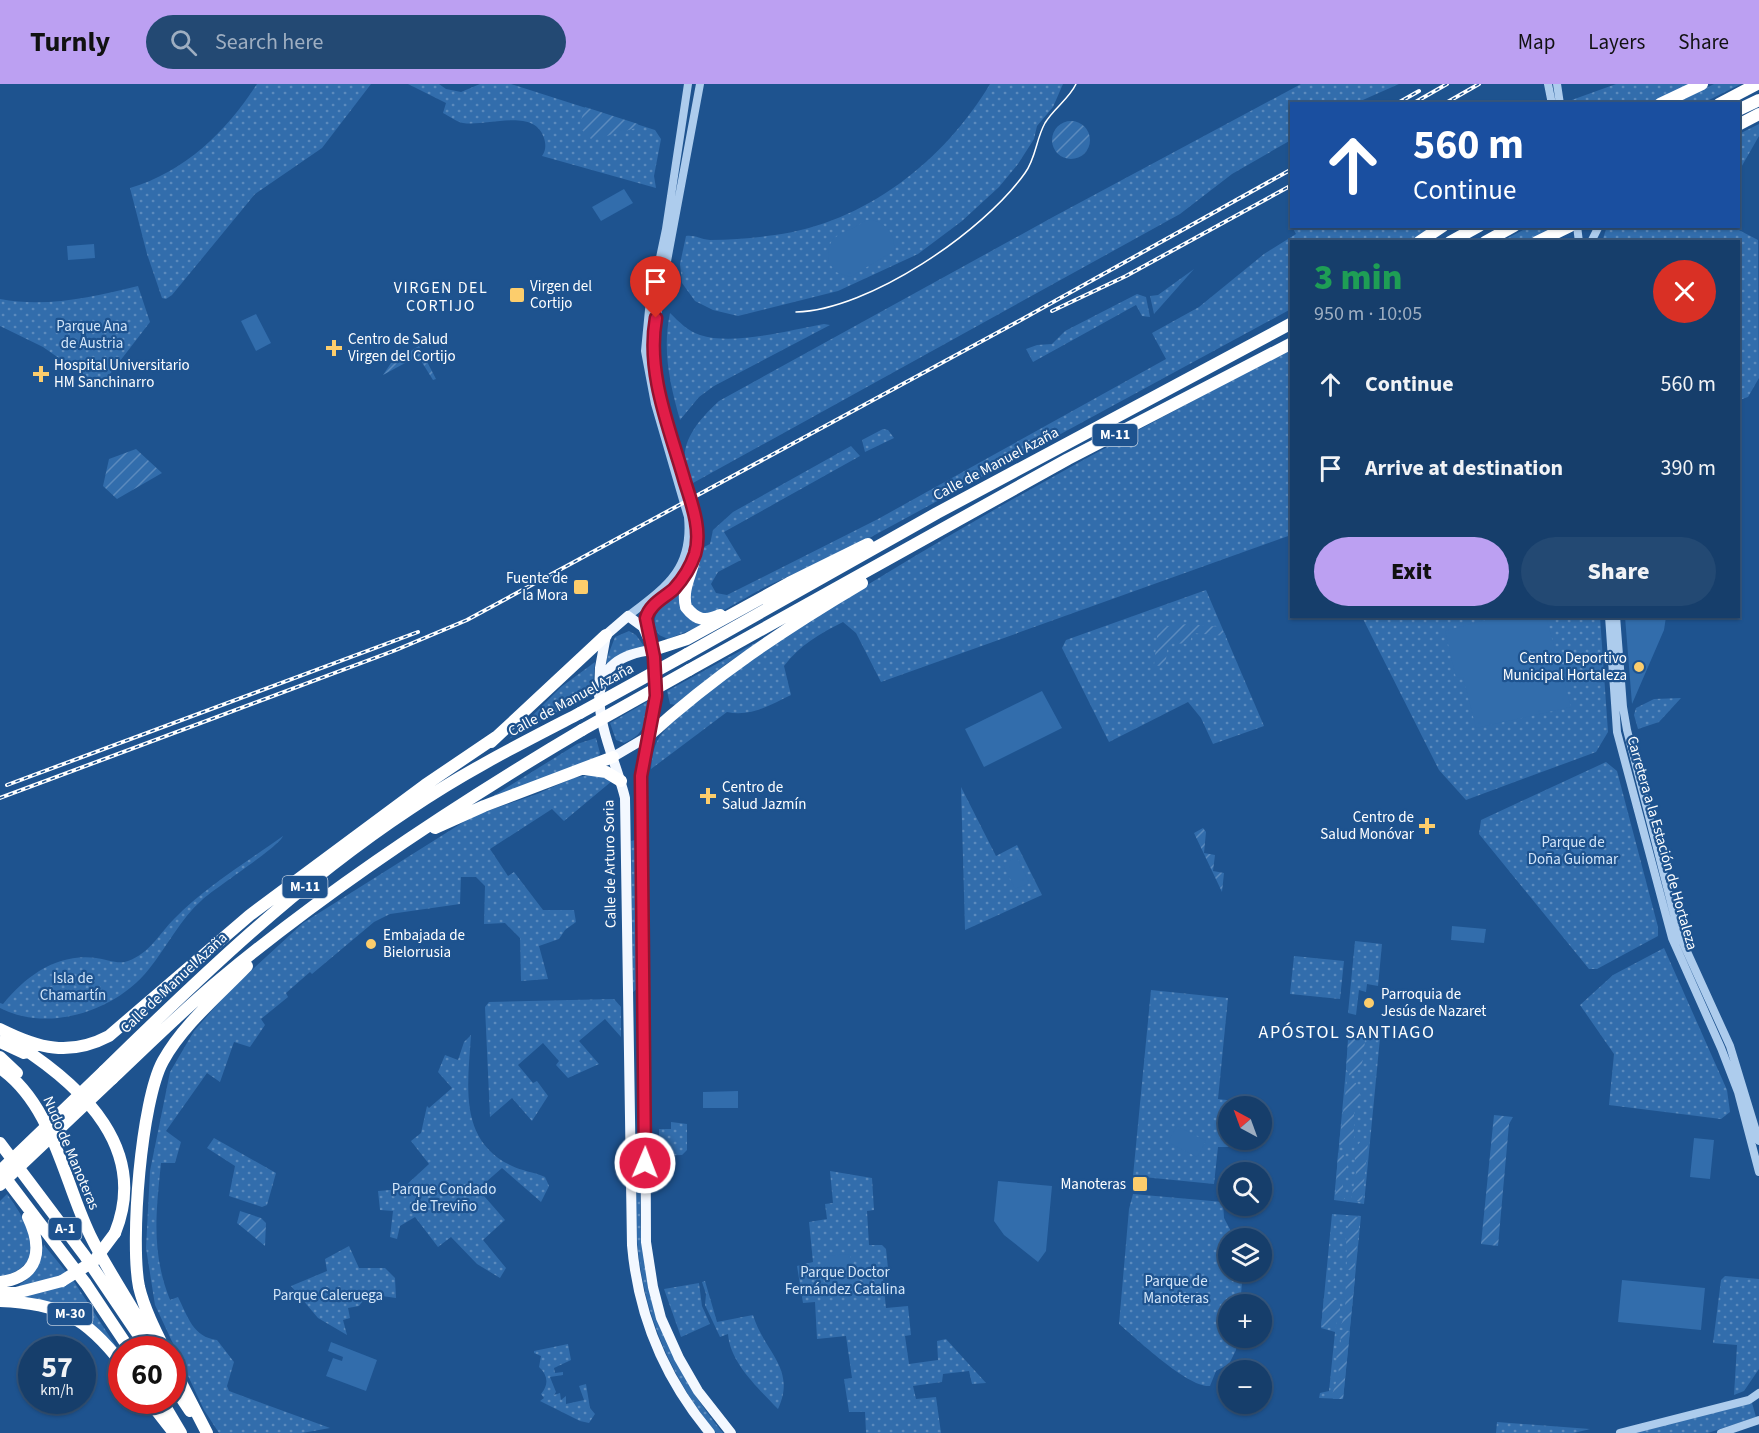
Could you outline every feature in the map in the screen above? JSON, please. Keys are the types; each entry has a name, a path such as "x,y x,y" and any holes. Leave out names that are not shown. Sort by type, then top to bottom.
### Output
{"highway":[{"path":"1664,102 1702,84"},
{"path":"1723,102 1757,84"},
{"path":"1740,109 1759,100"},
{"path":"1740,124 1759,114"},
{"path":"1422,240 1440,228"},
{"path":"1454,240 1475,228"},
{"path":"1489,240 1510,228"},
{"path":"1541,240 1566,228"},
{"path":"1221,360 1290,319"},
{"name":"Calle de Manuel Azaña","path":"0,1185 65,1125 108,1075 235,946 326,870 409,809 491,760 687,654 937,513 1290,324"},
{"name":"Calle de Manuel Azaña","path":"0,1171 108,1075 290,924 412,837 502,777 1068,459 1290,344"},
{"path":"695,554 694,568 684,590 686,607 699,619 714,618 937,513"},
{"path":"647,737 702,688 727,670 818,609 889,566 927,537"},
{"path":"653,650 687,639 789,583"},
{"path":"409,809 417,798 496,737 606,635"},
{"path":"0,1031 28,1043 50,1049 76,1048 109,1036 231,932 425,785 496,737"},
{"path":"412,837 613,756"},
{"path":"577,770 595,769 621,781"},
{"path":"231,932 311,877 326,870"},
{"path":"159,1336 140,1289 136,1251 146,1122 156,1077 168,1052 189,1026 290,924"},
{"path":"0,1025 50,1049"},
{"path":"0,1031 39,1058 91,1106 119,1151 126,1195 115,1233 94,1261 62,1281 33,1290 0,1293"},
{"path":"0,1042 30,1056 69,1084"},
{"path":"0,1057 21,1077 29,1088 30,1097"},
{"name":"Nudo de Manoteras","path":"0,1068 30,1097 40,1113 78,1209 148,1336"},
{"path":"0,1164 90,1079 108,1075"},
{"path":"0,1194 59,1134 65,1125"},
{"name":"A-1","path":"0,1143 85,1256 139,1336"},
{"name":"A-1","path":"0,1171 86,1284 121,1336"},
{"path":"0,1282 24,1274 32,1265 38,1250 34,1229 14,1190"},
{"name":"M-30","path":"0,1301 30,1304 70,1314 97,1335 108,1348"},
{"path":"186,1393 206,1433"},
{"path":"186,1404 206,1433"},
{"path":"159,1414 174,1433"},
{"path":"170,1414 181,1433"}],"main road":[{"path":"599,696 600,669 606,635 628,616 643,627 653,650"},
{"name":"Calle de Arturo Soria","path":"710,1433 664,1366 645,1316 634,1269 630,1164 626,809 621,781 602,728 599,696 607,673 618,662 636,653 653,650 656,696 643,756 640,809 645,1008 646,1242 653,1287 666,1329 698,1391 731,1433"},
{"path":"613,756 647,737"}],"street":[{"path":"628,616 675,576 684,561 690,536 688,517 650,385 645,351 649,310 666,230 688,84"},
{"path":"648,636 647,614 678,585 695,554 696,525 658,386 654,331 700,84"},
{"path":"1548,84 1551,101"},
{"name":"Carretera a la Estación de Hortaleza","path":"1609,618 1617,732 1670,931 1738,1092 1759,1172"},
{"name":"Carretera a la Estación de Hortaleza","path":"1616,618 1627,730 1679,934 1730,1046 1759,1141"},
{"path":"1620,1433 1738,1403 1759,1393"},
{"path":"1721,1433 1759,1420"}],"green space":[{"path":"257,84 371,84 322,148 255,194 172,295 166,299 162,298 147,254 130,188 169,172 203,148 232,118"},
{"path":"408,84 439,84 446,89 461,92 480,84 511,84 655,130 661,139 654,176 656,188 542,156 545,147 544,138 539,129 530,123 509,120 473,124 458,121 443,113 446,103"},
{"path":"990,84 1063,84 1053,107 1037,126 1034,139 1018,164 999,187 962,221 918,254 838,291 738,316 713,310 695,301 682,283 680,264 686,236 718,240 775,235 808,228 840,217 870,202 899,184 950,138"},
{"path":"1301,84 1399,84 1358,102 1290,102 1290,141 1232,174 1180,214 693,483 685,464 687,443 695,427 719,401 1053,217"},
{"path":"1616,84 1691,84 1653,102 1569,101"},
{"path":"1714,84 1741,84 1705,102 1678,102"},
{"path":"585,107 638,124 636,128 592,140 579,127"},
{"path":"1071,121 1084,127 1090,140 1084,153 1071,159 1058,153 1052,140 1058,127"},
{"path":"1759,124 1759,136 1740,169 1740,134"},
{"path":"624,189 633,203 601,221 592,207"},
{"path":"866,220 878,222 888,229 893,239 894,251 850,277 836,272 829,263 830,245 838,235"},
{"path":"1293,228 1434,228 1414,240 1290,240 1290,310 849,549 765,587 717,614 692,613 686,592 702,548 710,544 713,530 733,512 851,446 860,456 724,532 741,560 718,572 711,584 716,593 727,595 878,519 1166,359 1152,333 1199,307 1264,254 1296,234"},
{"path":"1527,228 1557,228 1531,240 1504,240"},
{"path":"1606,228 1735,228 1758,240 1759,378 1748,397 1740,400 1740,240 1603,240"},
{"path":"94,244 95,258 68,260 67,246"},
{"path":"1194,269 1154,314 1150,296 1158,295"},
{"name":"Parque Ana de Austria","path":"138,286 150,322 100,387 43,347 0,326 0,299 52,302"},
{"path":"1137,294 1146,297 1150,317 1142,316 1136,305 1033,362 1026,349 1037,345 1052,344 1065,331"},
{"path":"670,313 692,331 714,338 745,338 824,324 830,325 714,386 699,397 680,420 670,380 667,354"},
{"path":"256,314 271,343 256,351 241,321"},
{"path":"419,346 436,379 433,380 418,356 383,375 391,363"},
{"path":"1290,350 1290,535 881,682 856,633 843,622 810,641 784,666 791,695 752,711 727,712 651,769 657,742 678,716 717,682 759,652 938,542 1114,443"},
{"path":"883,429 888,430 894,438 865,452 862,440"},
{"path":"136,449 162,473 117,499 103,486 109,459"},
{"path":"1206,590 1264,726 1213,744 1201,718 1188,702 1109,742 1062,648 1066,640"},
{"path":"679,594 703,625 668,639 659,635 655,617 661,607"},
{"path":"1363,618 1600,618 1608,732 1596,752 1466,800 1439,770"},
{"path":"1493,618 1546,618 1571,707 1476,728 1463,677 1456,678 1445,631"},
{"name":"Centro Deportivo Municipal Hortaleza","path":"1625,618 1666,618 1664,630 1632,704"},
{"path":"1188,624 1221,627 1226,636 1192,633 1190,644 1168,643 1165,667 1154,665 1158,627"},
{"path":"629,631 636,635 646,649 606,672 607,658 615,637"},
{"path":"777,631 726,664 676,705 670,704 667,691"},
{"path":"595,662 592,693 509,739 561,687"},
{"path":"1042,691 1062,728 984,767 965,729"},
{"path":"1681,698 1659,722 1638,729 1634,715 1636,708 1654,699"},
{"path":"650,700 641,731 624,743 616,740 610,723"},
{"path":"596,738 600,753 597,759 490,798 577,744"},
{"name":"Parque de Doña Guiomar","path":"1606,762 1617,771 1658,927 1658,936 1597,969 1589,969 1479,834 1481,820"},
{"path":"595,774 612,781 564,821 552,809 490,849 508,876 514,872 543,910 574,910 576,922 565,930 559,939 539,946 548,979 521,981 520,938 505,923 484,924 485,886 476,877 461,877 460,904 390,914 374,922 312,974 310,972 286,993 288,997 261,1019 265,1025 250,1047 234,1042 220,1082 207,1073 166,1131 181,1142 175,1163 161,1163 158,1199 157,1249 170,1300 178,1297 192,1325 202,1335 217,1340 234,1362 227,1386 229,1391 330,1428 302,1433 219,1433 204,1410 186,1371 186,1336 169,1336 155,1305 146,1248 150,1171 170,1072 194,1031 229,991 303,923 473,816 537,794 573,778"},
{"path":"961,787 996,856 1017,845 1042,895 965,930"},
{"path":"1203,828 1206,832 1204,853 1215,855 1213,871 1224,873 1222,892 1194,833"},
{"name":"Isla de Chamartín","path":"283,836 271,849 209,894 194,908 149,969 119,996 80,1014 60,1018 19,1015 0,1008 0,1003 3,1004 22,984 56,963 82,957 121,962 136,958 199,896"},
{"path":"635,840 638,988 633,992 631,841"},
{"path":"1017,857 1029,883 1015,889 1003,864"},
{"path":"1452,926 1486,929 1484,943 1451,940"},
{"path":"1355,941 1382,944 1378,986 1367,984 1366,992 1359,990 1356,1015 1348,1013"},
{"path":"1664,948 1727,1090 1730,1112 1721,1119 1609,1105 1614,1054 1580,1005 1613,975"},
{"path":"1294,956 1344,961 1340,999 1290,994"},
{"path":"1151,990 1228,998 1218,1096 1218,1147 1214,1184 1133,1176"},
{"path":"614,999 621,1007 621,1037 605,1019 579,1041 599,1064 568,1078 556,1065 559,1061 543,1043 518,1065 533,1083 537,1081 548,1096 532,1121 512,1098 490,1117 485,1007 489,1002"},
{"name":"Parque Condado de Treviño","path":"471,1035 468,1091 474,1125 482,1141 493,1154 510,1165 545,1177 549,1186 541,1202 502,1168 478,1189 505,1220 483,1240 506,1268 500,1278 477,1264 451,1237 438,1247 415,1217 400,1226 397,1239 390,1237 393,1211 380,1210 378,1191 402,1189 429,1164 411,1141 421,1133 427,1106 429,1108 452,1088 438,1072 445,1055 458,1060 464,1042"},
{"path":"1349,1036 1380,1038 1364,1204 1334,1200"},
{"path":"1365,1038 1361,1065 1355,1074 1350,1076 1346,1069 1348,1039"},
{"path":"1347,1080 1356,1083 1361,1098 1354,1112 1354,1138 1349,1145 1341,1146 1339,1144"},
{"path":"738,1091 738,1108 703,1108 703,1092"},
{"path":"1494,1115 1513,1117 1509,1124 1498,1246 1481,1244"},
{"path":"671,1122 687,1124 687,1150 682,1155 654,1156 653,1144 659,1138 659,1129 671,1129"},
{"path":"1177,1126 1206,1141 1197,1157 1168,1142"},
{"path":"214,1138 276,1173 267,1205 262,1207 229,1196 235,1166 207,1148"},
{"path":"1694,1138 1714,1140 1710,1179 1690,1177"},
{"path":"1361,1141 1368,1142 1362,1202 1351,1200 1356,1173 1354,1150"},
{"path":"1341,1152 1349,1162 1342,1179 1345,1199 1335,1200 1338,1153"},
{"path":"637,1170 641,1172 641,1236 661,1323 692,1389 723,1433 716,1433 698,1409 682,1384 657,1332 648,1304 638,1246 635,1187"},
{"name":"Parque Doctor Fernández Catalina","path":"830,1171 872,1178 874,1210 867,1211 869,1245 882,1245 886,1249 889,1278 883,1279 886,1308 908,1306 911,1335 905,1336 909,1364 938,1360 937,1341 946,1339 986,1383 972,1384 969,1371 943,1374 942,1382 913,1386 916,1399 936,1397 941,1433 866,1433 865,1412 849,1412 844,1379 852,1378 846,1336 817,1339 815,1302 803,1303 797,1266 813,1262 809,1222 827,1219 825,1204 833,1203"},
{"path":"998,1181 1052,1186 1046,1251 1038,1262 1004,1235 994,1221"},
{"path":"7,1194 28,1230 31,1253 26,1263 16,1271 0,1277 0,1201"},
{"name":"Parque de Manoteras","path":"1133,1194 1218,1202 1218,1216 1224,1216 1229,1228 1218,1228 1218,1282 1242,1282 1241,1294 1218,1294 1218,1348 1236,1348 1236,1350 1231,1360 1218,1360 1218,1370 1210,1386 1201,1385 1176,1371 1119,1324 1129,1209"},
{"path":"240,1211 261,1218 266,1223 265,1246 237,1223"},
{"path":"1332,1214 1361,1216 1343,1399 1319,1398 1320,1393 1329,1391 1335,1332 1321,1328"},
{"path":"1350,1216 1360,1218 1354,1272 1347,1269 1346,1237"},
{"path":"44,1245 67,1273 21,1288 19,1285 36,1268"},
{"name":"Parque Caleruega","path":"349,1246 359,1268 385,1268 395,1278 396,1298 368,1294 359,1306 348,1308 350,1318 343,1320 347,1335 318,1318 291,1286 327,1271 325,1259"},
{"path":"850,1254 855,1293 833,1295 828,1256"},
{"path":"1725,1276 1759,1279 1759,1369 1744,1391 1734,1395 1737,1345 1713,1343 1721,1280"},
{"path":"1346,1277 1355,1278 1350,1327 1341,1325 1345,1315"},
{"path":"73,1280 109,1336 108,1341 85,1320 63,1307 14,1297"},
{"path":"1622,1280 1705,1288 1701,1330 1618,1322"},
{"path":"705,1281 717,1322 753,1315 777,1360 784,1382 783,1395 778,1409 754,1384 740,1365 730,1345 728,1334 720,1337 705,1305 706,1294 702,1282"},
{"path":"699,1283 702,1306 710,1324 681,1337 664,1289"},
{"path":"1324,1298 1340,1301 1340,1311 1335,1328 1321,1327"},
{"path":"1340,1330 1350,1331 1343,1399 1333,1399 1332,1395 1339,1373 1336,1355 1341,1344"},
{"path":"331,1342 377,1360 366,1391 326,1376 333,1358 342,1361 343,1357 328,1351"},
{"path":"568,1344 571,1360 554,1368 555,1373 563,1372 563,1375 550,1377 556,1392 554,1395 560,1393 561,1400 566,1396 566,1404 584,1400 579,1386 586,1384 590,1408 595,1414 589,1423 580,1421 540,1401 544,1398 541,1394 546,1380 539,1367 541,1356 534,1351"},
{"path":"1752,1403 1756,1417 1708,1433 1629,1433"},
{"path":"1497,1422 1590,1429 1574,1433 1496,1433"}],"tram line":[{"path":"796,312 825,308 857,298 889,283 922,264 982,219 1006,196 1025,173 1032,161 1045,123 1076,84"}],"railway":[{"path":"1416,102 1447,84"},
{"path":"1448,102 1479,84"},
{"path":"1400,102 1419,91"},
{"path":"0,798 396,650 467,620 1019,321 1290,170"},
{"path":"1052,311 1126,276 1290,186"},
{"path":"7,785 418,632"}],"place":[{"name":"Virgen del Cortijo","path":"517,295"},
{"name":"Centro de Salud Virgen del Cortijo","path":"334,348"},
{"name":"Hospital Universitario HM Sanchinarro","path":"41,374"},
{"name":"Fuente de la Mora","path":"581,587"},
{"name":"Centro Deportivo Municipal Hortaleza","path":"1639,667"},
{"name":"Centro de Salud Jazmín","path":"708,796"},
{"name":"Centro de Salud Monóvar","path":"1427,826"},
{"name":"Embajada de Bielorrusia","path":"371,944"},
{"name":"Parroquia de Jesús de Nazaret","path":"1369,1003"},
{"name":"Manoteras","path":"1140,1184"}],"district":[{"name":"VIRGEN DEL CORTIJO","path":"441,297"},
{"name":"APÓSTOL SANTIAGO","path":"1347,1032"}],"route":[{"path":"645,1163 645,1008 640,815 643,756 656,696 654,657 646,618 651,607 678,585 687,573 697,542 693,508 658,386 654,361 656,318"}]}
